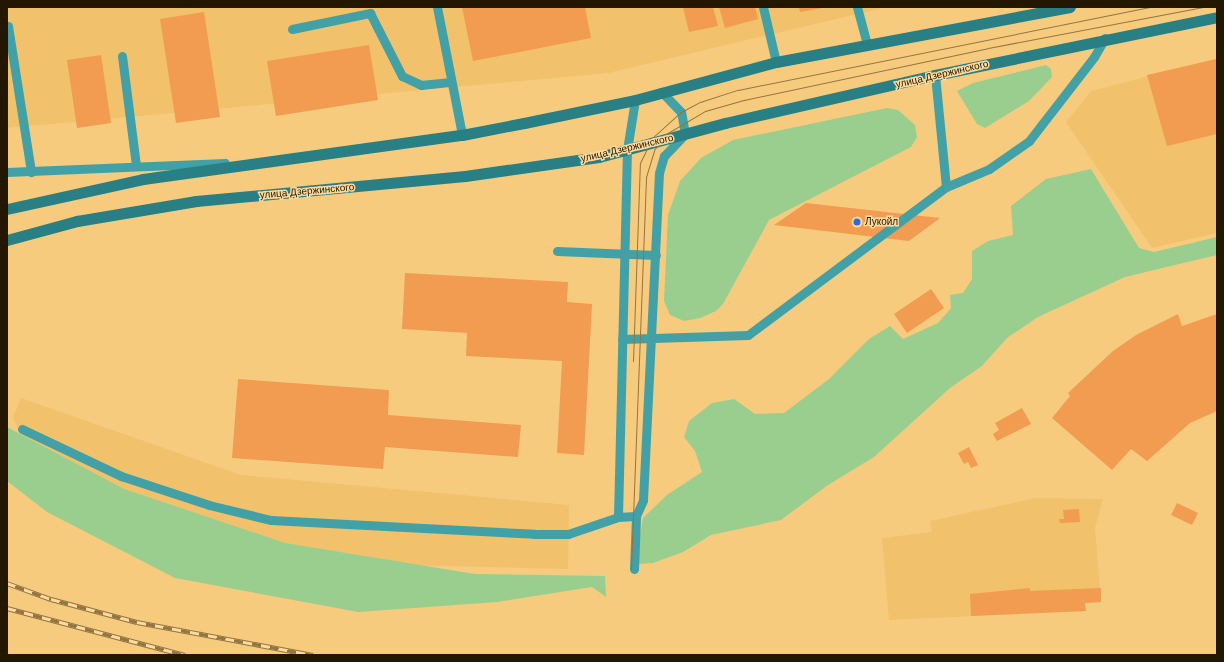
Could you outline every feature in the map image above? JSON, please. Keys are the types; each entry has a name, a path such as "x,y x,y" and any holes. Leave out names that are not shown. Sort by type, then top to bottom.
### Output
{"main road":[{"path":"7,210 143,179 462,135 635,100 776,62 1070,7"},
{"name":"улица Дзержинского","path":"7,240 77,221 196,201 465,176 599,157 685,134 935,75 1105,38 1217,17"}],"lane":[{"path":"437,7 462,135"},
{"path":"763,7 776,62"},
{"path":"857,7 867,44"},
{"path":"292,28 370,13 402,76 421,85 451,82"},
{"path":"8,26 31,172"},
{"path":"622,339 651,340 748,335 946,187 989,169 1030,140 1094,58 1105,38"},
{"path":"122,56 136,165"},
{"path":"935,75 946,187"},
{"path":"634,569 636,516 643,500 660,173 664,156 685,134 681,112 662,92"},
{"path":"618,517 627,150 635,100"},
{"path":"7,172 31,172 136,165 252,163"},
{"path":"557,251 656,255"},
{"path":"22,429 122,476 209,505 271,520 484,534 568,534 618,517 636,516"}],"shaded area":[{"path":"7,7 887,7 608,73 7,128"},
{"path":"1217,58 1217,233 1152,248 1066,122 1091,91"},
{"path":"21,398 241,475 569,505 568,569 315,563 264,557 97,477 21,434 13,418"},
{"path":"1036,498 1103,499 1095,528 1101,602 1085,603 1086,611 889,620 882,538 932,532 930,521"}],"green space":[{"path":"1046,65 1051,69 1052,77 1029,101 985,128 977,124 957,91 973,83"},
{"path":"887,108 898,110 915,125 917,137 911,147 769,220 723,304 716,311 700,318 684,321 670,315 664,301 668,215 680,181 701,158 733,140"},
{"path":"1091,169 1139,248 1154,252 1217,237 1217,255 1125,277 1038,317 1007,338 982,366 950,388 874,457 828,485 781,520 711,535 683,552 653,563 638,564 637,551 643,518 667,495 702,472 695,451 684,437 689,421 712,403 734,399 755,414 784,413 829,379 869,339 890,326 903,339 938,323 951,308 950,295 963,293 972,279 972,251 988,241 1013,235 1011,206 1046,179"},
{"path":"7,427 124,489 285,543 475,574 605,576 606,597 592,587 497,602 358,612 175,578 47,512 7,481"}],"building":[{"path":"462,7 585,7 591,38 473,61"},
{"path":"683,7 713,7 718,26 689,32"},
{"path":"719,7 755,7 758,19 725,28"},
{"path":"799,7 822,7 822,8 800,12"},
{"path":"204,12 220,117 176,123 160,19"},
{"path":"369,45 378,100 276,116 267,61"},
{"path":"101,55 111,123 77,128 67,60"},
{"path":"1217,59 1217,134 1167,146 1147,75"},
{"name":"Лукойл","path":"806,203 940,218 909,241 774,225"},
{"path":"405,273 568,282 567,302 592,304 584,455 557,453 562,361 466,356 467,333 402,329"},
{"path":"931,289 944,308 907,333 894,314"},
{"path":"1178,314 1182,326 1217,314 1217,411 1190,423 1147,461 1131,449 1112,470 1052,418 1070,396 1068,393 1113,351 1136,335"},
{"path":"238,379 389,390 388,415 521,425 518,457 385,447 383,469 232,458"},
{"path":"1022,408 1031,424 997,441 993,434 999,430 995,423"},
{"path":"969,447 978,465 971,468 968,462 964,464 958,453"},
{"path":"1177,503 1198,513 1192,525 1171,515"},
{"path":"1079,509 1080,522 1060,523 1059,519 1064,519 1063,510"},
{"path":"1030,588 1030,591 1101,588 1101,602 1085,603 1086,611 971,616 970,594"}],"tram line":[{"path":"633,361 640,163 652,138 681,112 700,102 738,90 1150,7"},
{"path":"631,569 646,177 654,150 666,134 705,111 744,100 988,48 1203,7"}],"railway":[{"path":"7,583 51,599 137,622 313,655"},
{"path":"7,608 185,655"}],"place":[{"name":"Лукойл","path":"857,222"}]}
